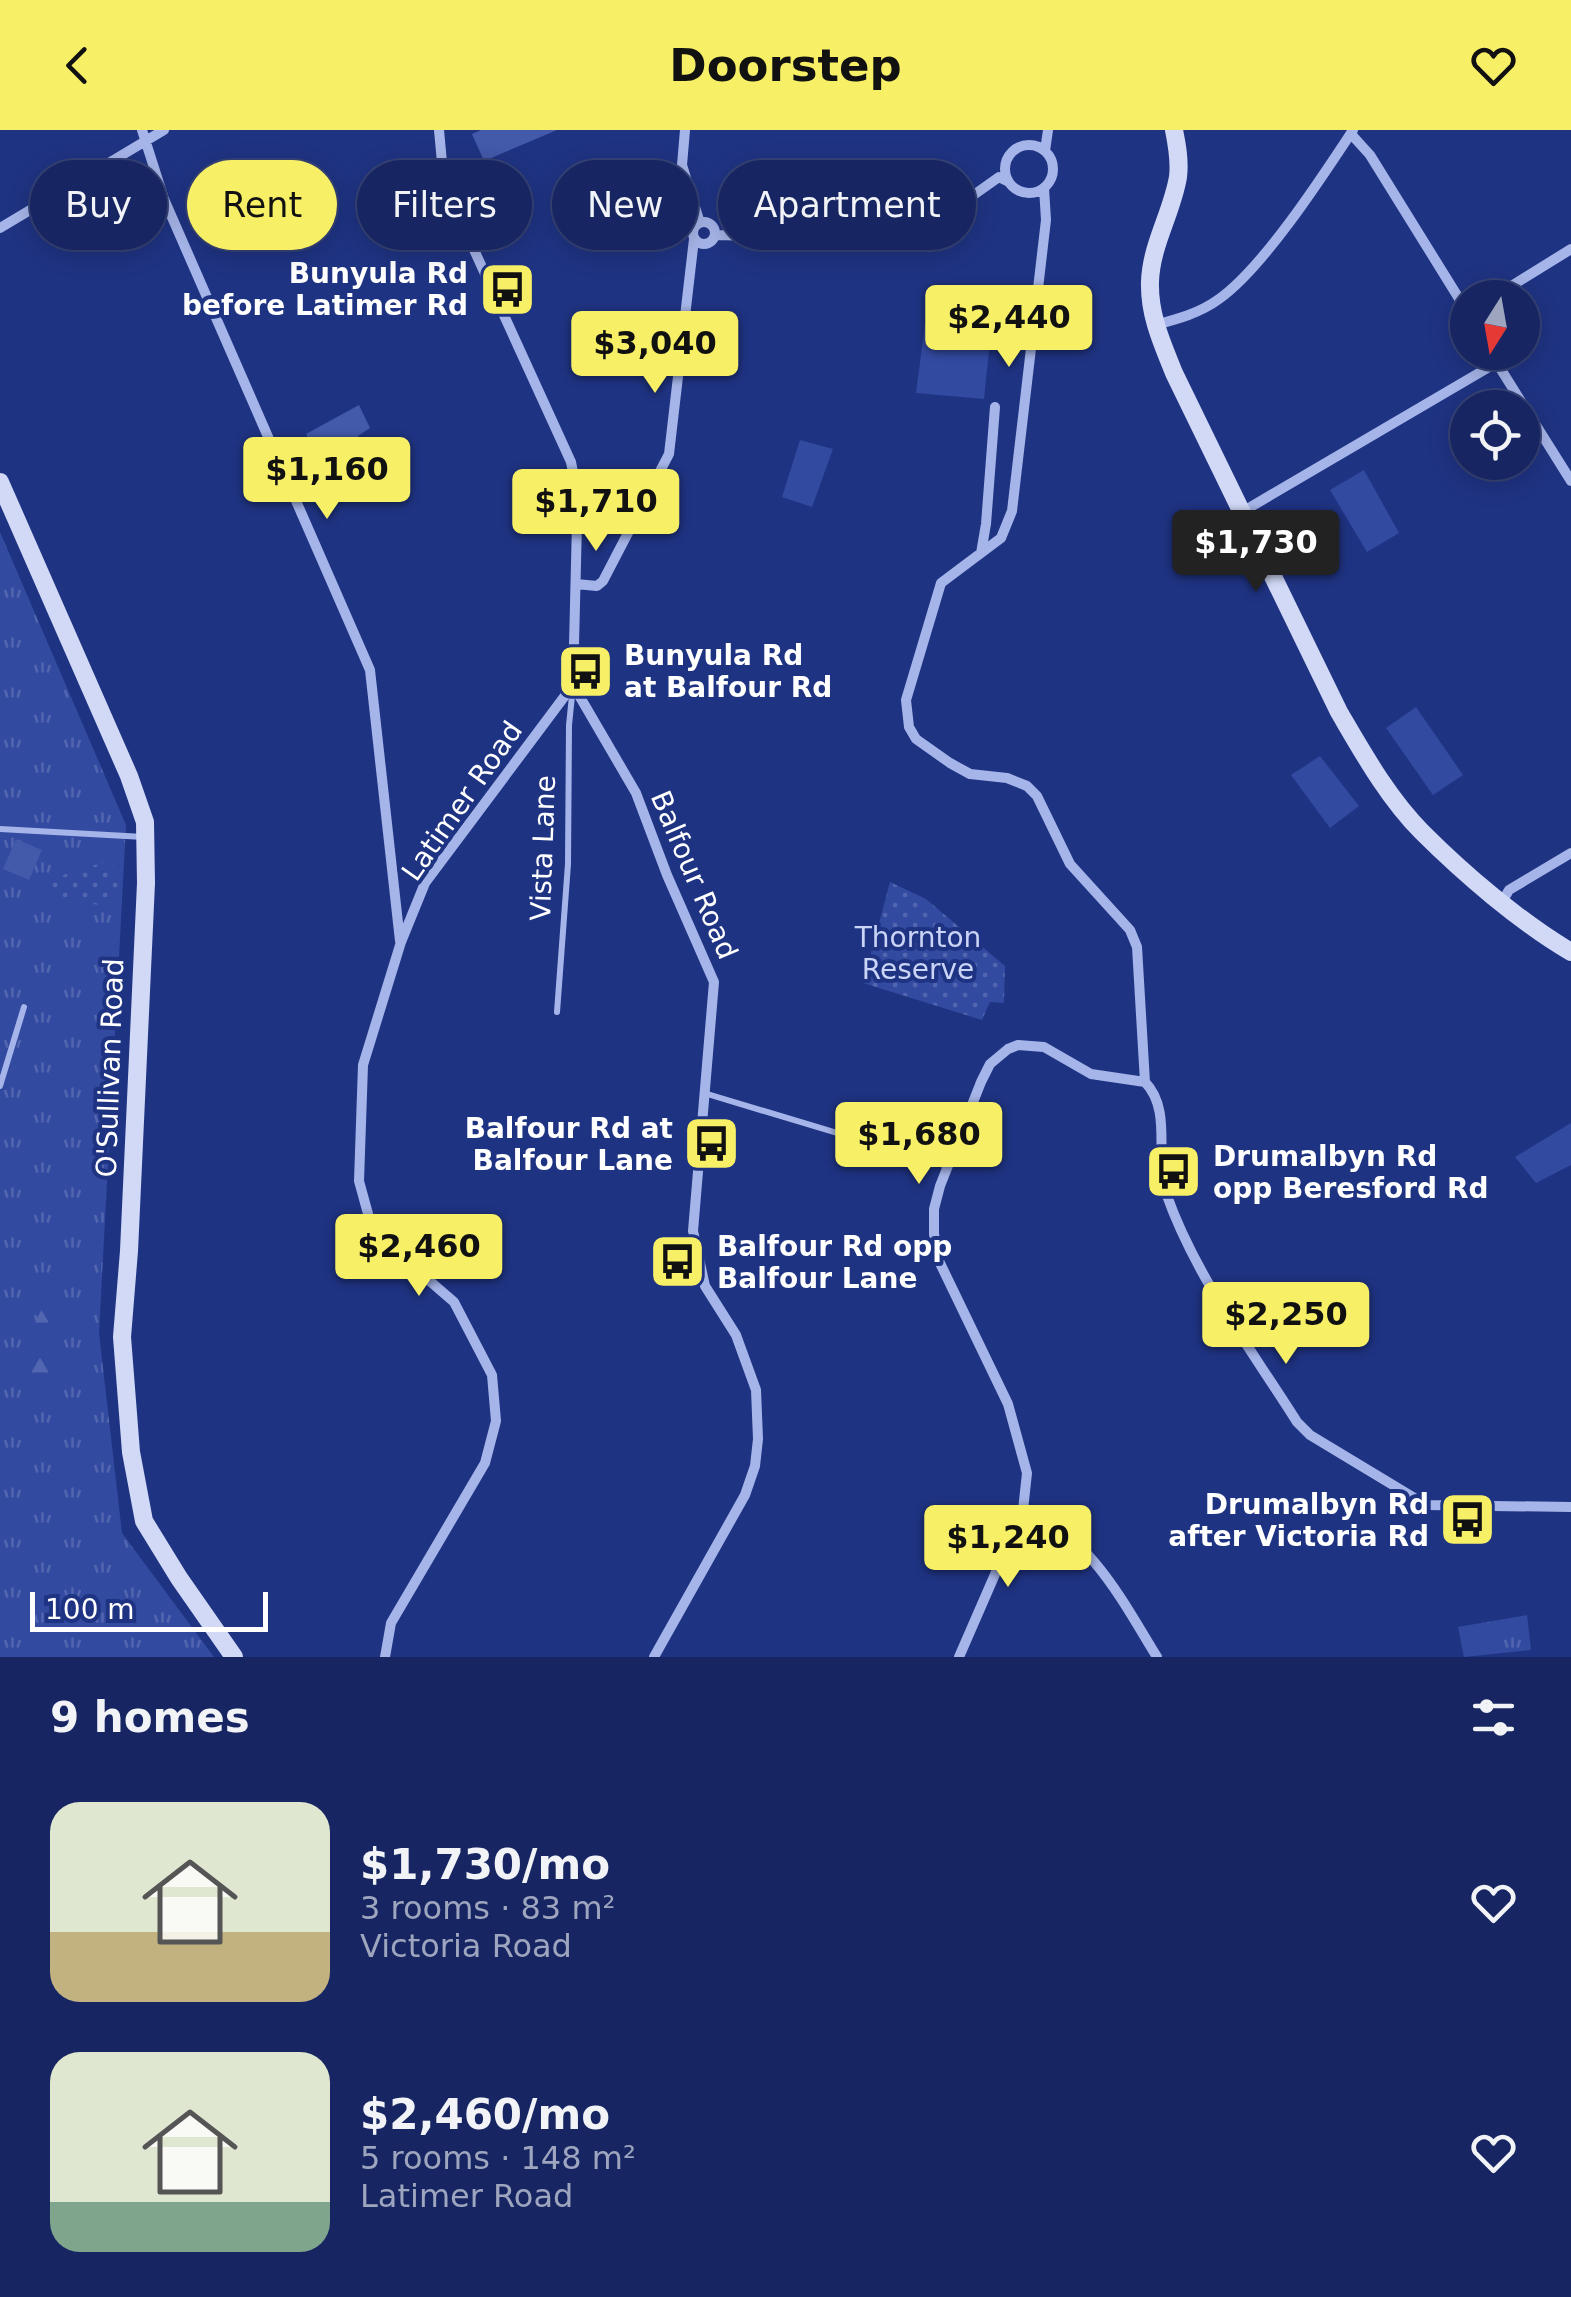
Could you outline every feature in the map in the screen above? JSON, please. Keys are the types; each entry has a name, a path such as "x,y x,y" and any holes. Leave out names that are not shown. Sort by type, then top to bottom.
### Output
{"main road":[{"path":"1174,130 1178,177 1150,280 1155,325 1174,373 1339,712 1365,757 1420,831 1502,902 1571,952"},
{"name":"O'Sullivan Road","path":"0,482 129,776 144,822 146,883 122,1336 131,1452 144,1521 234,1657"}],"street":[{"path":"0,228 144,136 164,130"},
{"path":"439,130 444,184 571,462 577,492 573,685"},
{"path":"685,130 682,165 700,223 711,225 714,235"},
{"path":"1048,130 1046,151 1053,174 1044,188 1046,220 1012,512 1000,538 942,582 906,700 909,727 932,752 970,774 1007,778 1027,786 1037,796 1070,864 1130,930 1137,947 1146,1082 1160,1108 1160,1172 1165,1191 1187,1247 1302,1429 1426,1506 1571,1508"},
{"path":"1155,325 1198,312 1222,297 1264,252 1352,132 1450,285"},
{"path":"144,136 164,199 370,670 400,942"},
{"path":"1009,182 1005,173 1010,154 1027,145 1046,151"},
{"path":"714,235 795,238 924,215 958,204 999,176 1028,193 1044,188"},
{"path":"698,241 706,244 714,235"},
{"path":"1521,280 1571,249"},
{"path":"576,584 597,586 604,581 668,454 693,250"},
{"path":"1242,512 1473,370"},
{"path":"1501,370 1571,481"},
{"path":"980,554 995,407"},
{"name":"Latimer Road","path":"385,1657 391,1623 485,1463 496,1421 492,1376 454,1302 373,1232 359,1181 363,1065 400,942 425,884 573,685"},
{"name":"Balfour Road","path":"573,685 636,792 666,875 711,972 714,995 693,1231 705,1286 736,1335 753,1375 759,1413 755,1466 745,1494 654,1657"},
{"path":"1502,902 1509,890 1571,852"},
{"path":"959,1657 1023,1510 1027,1474 1017,1430 939,1261 934,1209 947,1166 990,1064 1008,1049 1018,1045 1044,1047 1091,1074 1146,1082"},
{"path":"1023,1510 1055,1526 1096,1566 1157,1657"}],"lane":[{"name":"Vista Lane","path":"557,1012 568,864 573,685"},
{"path":"0,830 145,837"},
{"path":"0,1086 24,1008"},
{"path":"704,1093 947,1166"}],"green space":[{"path":"925,324 991,331 984,399 916,393"},
{"path":"800,440 833,449 812,507 782,497"},
{"path":"1364,470 1399,533 1367,552 1330,490"},
{"path":"0,532 126,825 99,1333 122,1533 214,1657 0,1657"},
{"path":"1416,707 1463,775 1433,795 1386,728"},
{"path":"1320,756 1359,806 1330,828 1291,775"},
{"path":"112,860 120,896 105,906 50,897 50,879"},
{"name":"Thornton Reserve","path":"890,882 926,899 1005,966 1004,1003 990,1002 982,1020 863,983"},
{"path":"1571,1123 1571,1165 1536,1183 1515,1157"},
{"path":"54,1297 64,1300 70,1314 48,1376 38,1384 27,1380 21,1360 46,1301"},
{"path":"1527,1615 1531,1650 1464,1657 1458,1627"}],"building":[{"path":"481,130 557,130 486,160 472,134"},
{"path":"359,405 370,428 358,436 371,463 332,482 316,446 313,448 306,434"},
{"path":"16,839 42,850 29,880 3,869"}],"place":[{"name":"Bunyula Rd before Latimer Rd","path":"507,289"},
{"name":"Bunyula Rd at Balfour Rd","path":"585,671"},
{"name":"Balfour Rd at Balfour Lane","path":"712,1144"},
{"name":"Drumalbyn Rd opp Beresford Rd","path":"1174,1172"},
{"name":"Balfour Rd opp Balfour Lane","path":"678,1262"},
{"name":"Drumalbyn Rd after Victoria Rd","path":"1468,1520"}]}
